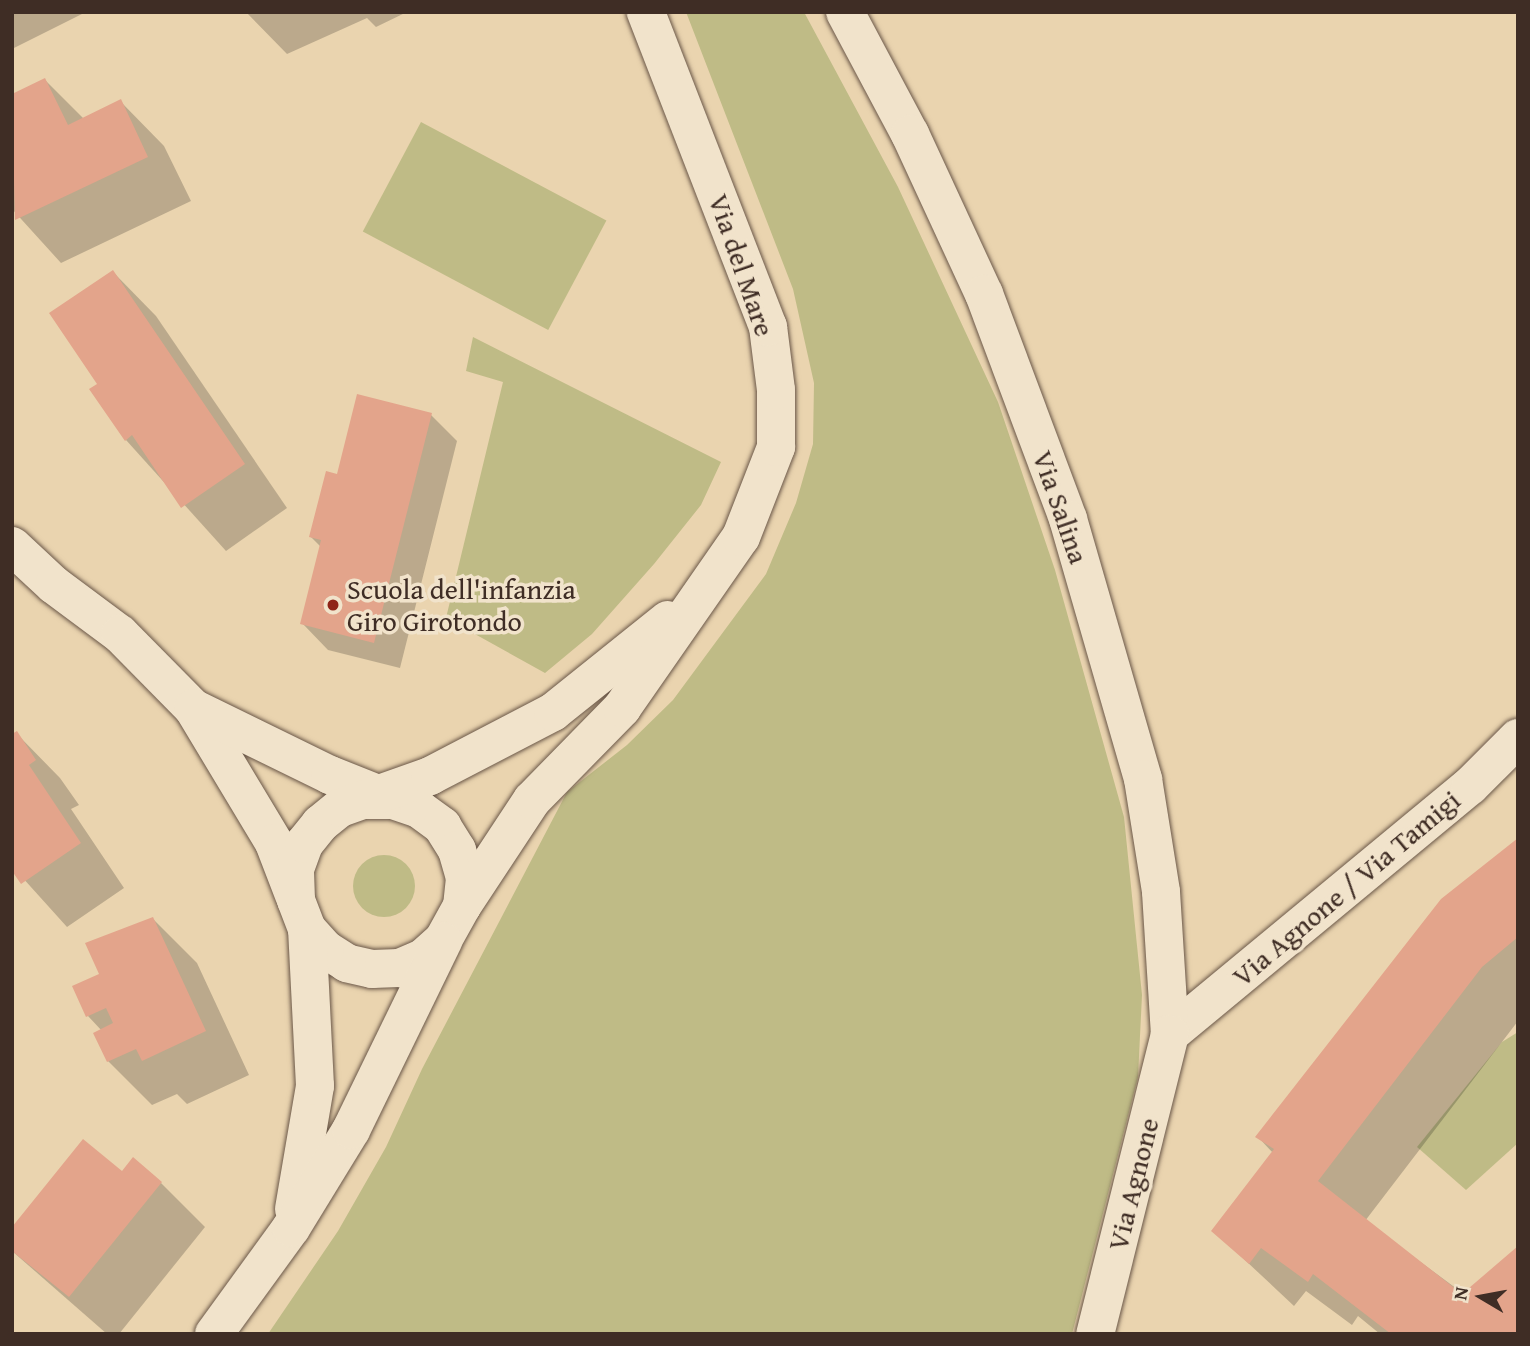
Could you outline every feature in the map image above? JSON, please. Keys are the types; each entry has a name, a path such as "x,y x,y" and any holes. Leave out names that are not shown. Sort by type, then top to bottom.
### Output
{"main road":[{"name":"Via del Mare","path":"462,906 532,800 622,708 741,537 776,447 776,390 768,327 646,12"},
{"name":"Via Salina","path":"845,12 910,134 984,294 1068,519 1143,779 1161,892 1170,1034"},
{"path":"12,546 54,585 120,635 193,708 274,843 301,915 325,949 347,963 372,970 411,963 443,940"},
{"path":"291,1228 315,1086 295,869 304,844 340,808 379,798 430,776 553,712 700,595"},
{"path":"193,708 379,798 419,809 442,826 457,850 462,868 462,906 351,1130 291,1228 214,1334"},
{"name":"Via Agnone / Via Tamigi","path":"1170,1034 1470,786 1518,738"},
{"name":"Via Agnone","path":"1095,1334 1170,1034"}],"shaded area":[{"path":"686,12 804,12 898,187 998,402 1055,570 1124,817 1142,995 1138,1077 1072,1334 268,1334 338,1231 386,1147 422,1069 567,792 627,745 673,700 766,574 796,503 813,444 814,383 793,289"},
{"path":"421,122 606,221 548,330 363,231"},
{"path":"473,337 721,462 701,505 654,564 592,634 545,673 446,618 503,382 466,371"},
{"path":"378,855 390,855 406,864 413,874 413,898 406,908 390,917 378,917 367,912 358,903 353,892 353,880 358,869 367,860"},
{"path":"1518,1032 1518,1143 1466,1190 1417,1147 1502,1042"}],"building":[{"path":"45,78 68,125 121,99 148,157 15,220 12,94"},
{"path":"113,270 245,464 181,508 132,435 125,441 89,389 97,384 49,313"},
{"path":"357,394 432,413 374,643 300,624 321,540 309,537 326,471 337,474"},
{"path":"17,731 36,760 29,765 81,843 21,884 12,871 12,734"},
{"path":"1518,838 1518,937 1482,967 1318,1181 1462,1294 1518,1246 1518,1334 1391,1334 1313,1274 1308,1282 1261,1248 1249,1264 1211,1231 1274,1149 1255,1137 1441,899"},
{"path":"153,917 206,1031 142,1061 136,1049 107,1062 93,1033 113,1023 106,1008 86,1017 72,986 99,974 85,943"},
{"path":"83,1139 122,1171 133,1157 162,1182 69,1297 12,1251 12,1227"}],"place":[{"name":"Scuola dell'infanzia Giro Girotondo","path":"333,605"}]}
